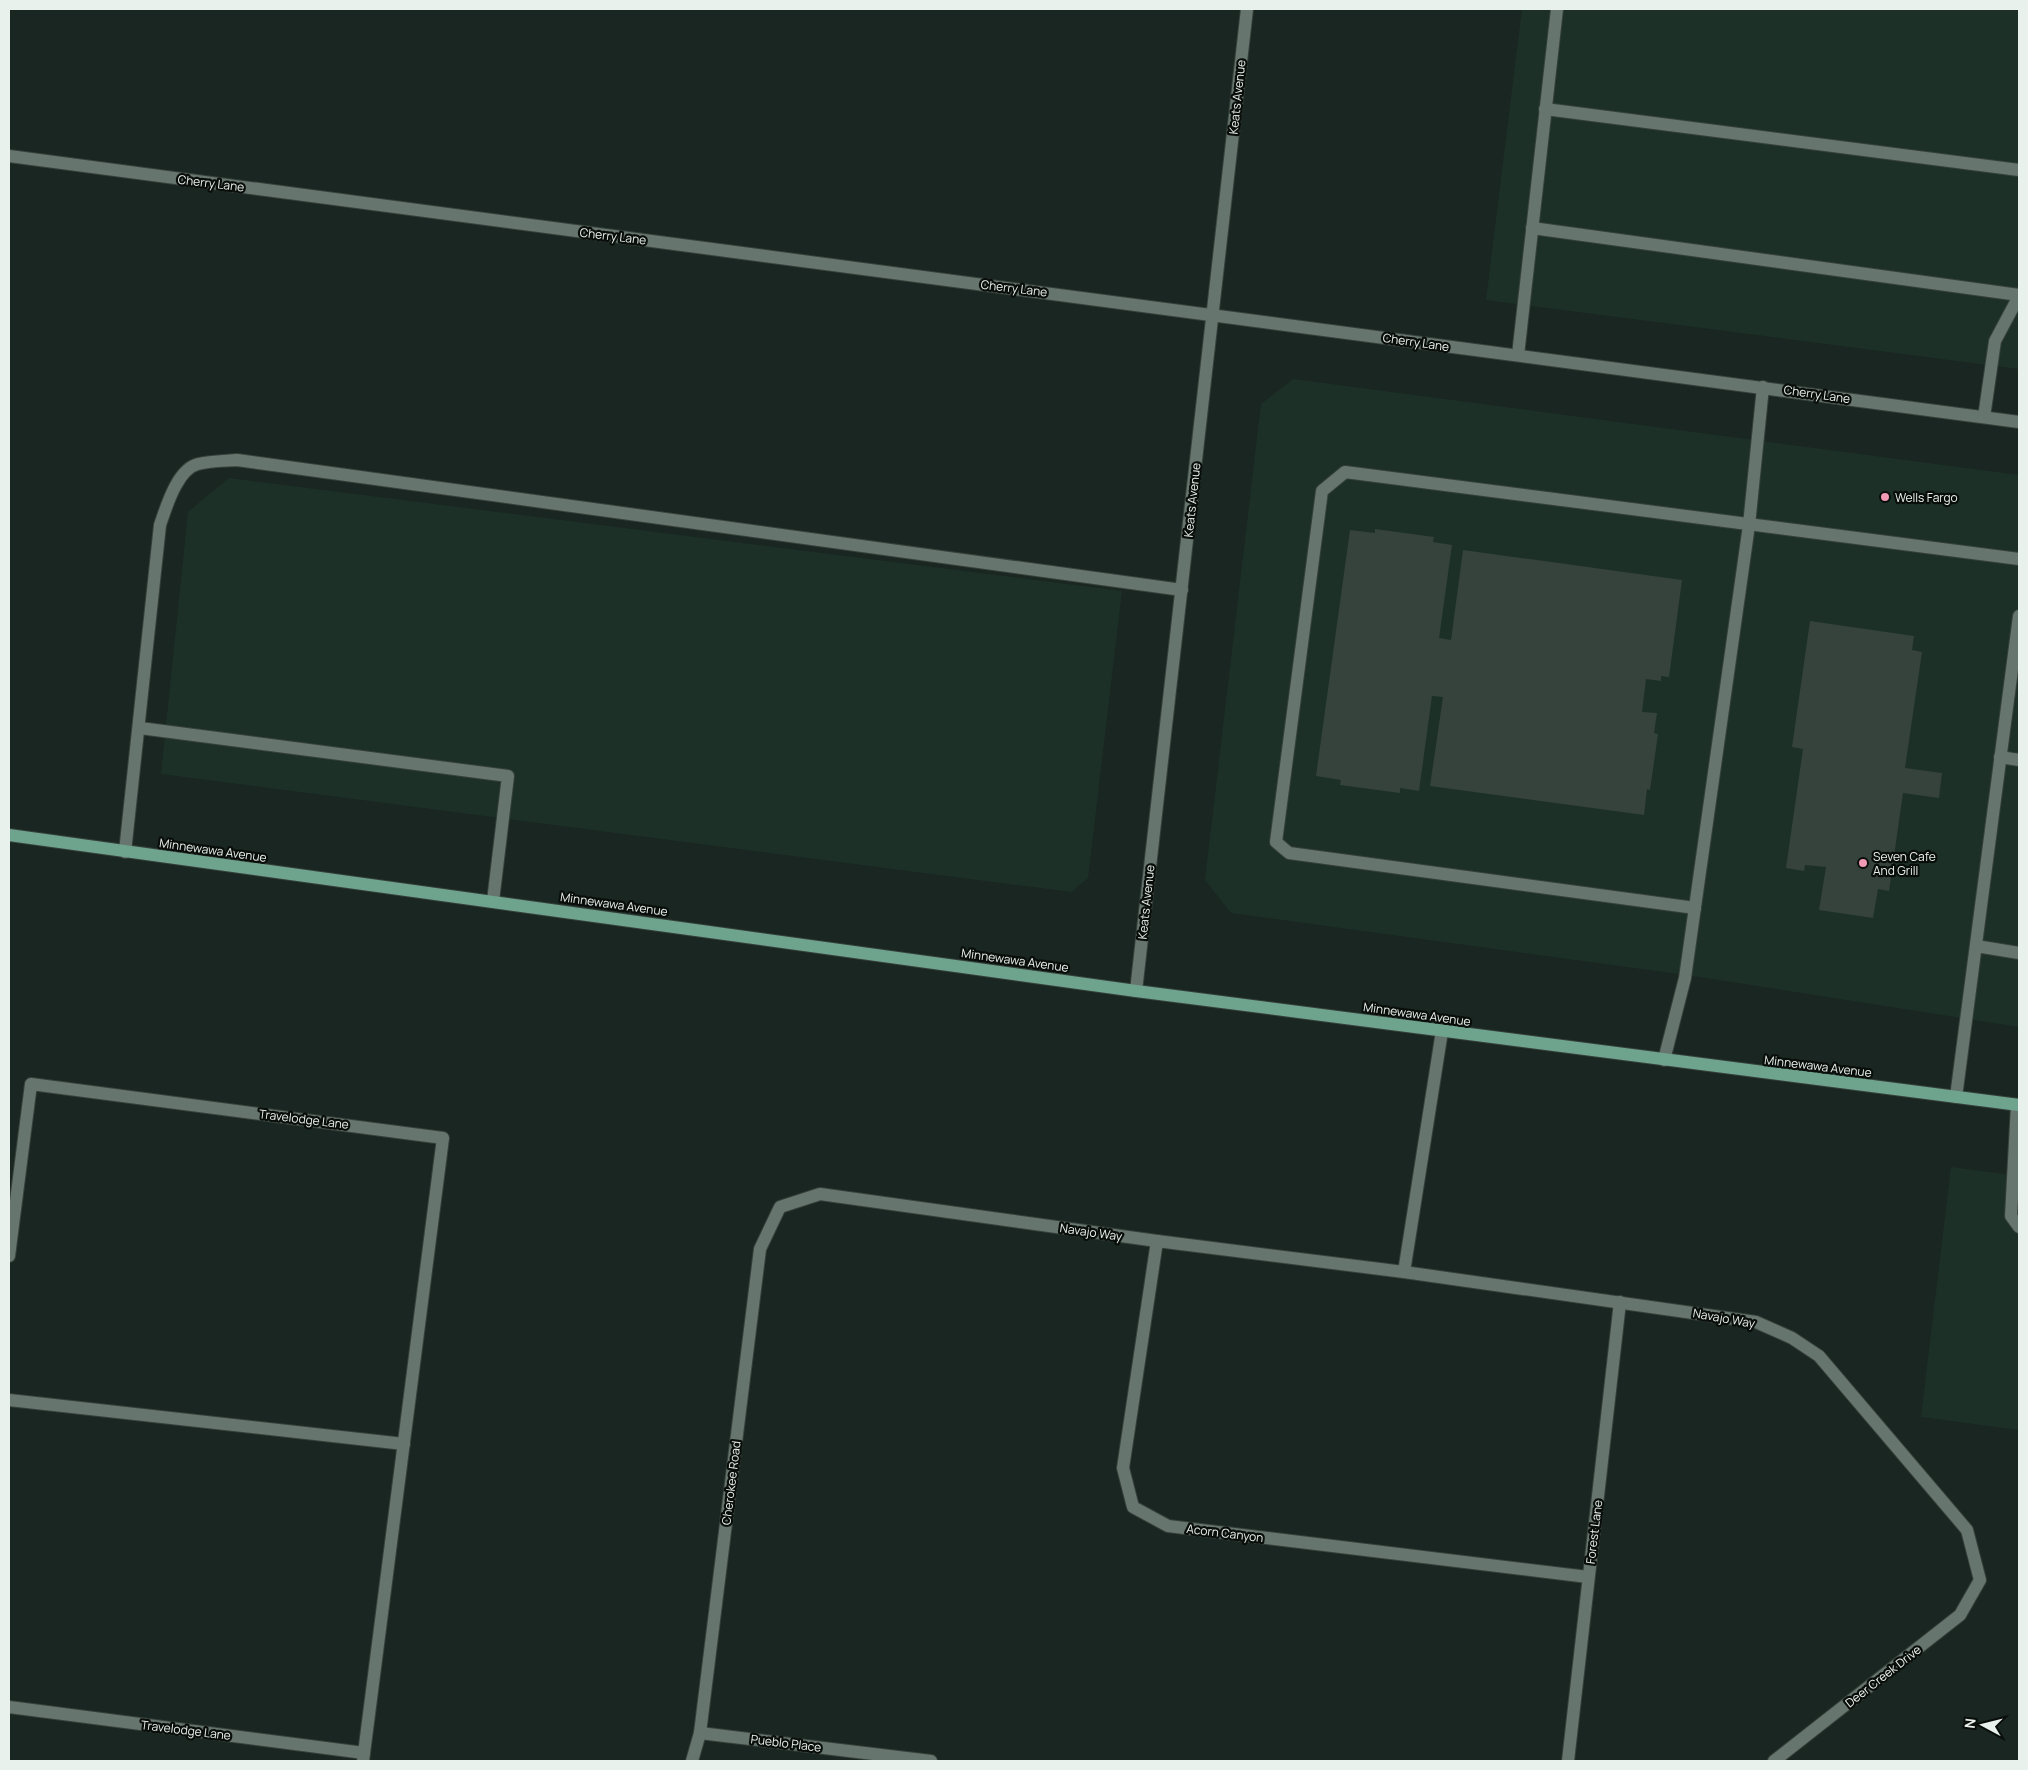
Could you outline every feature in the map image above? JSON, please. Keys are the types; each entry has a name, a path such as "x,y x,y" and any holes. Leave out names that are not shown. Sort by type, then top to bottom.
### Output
{"main road":[{"name":"Minnewawa Avenue","path":"9,835 1136,991 2018,1105"}],"street":[{"name":"Keats Avenue","path":"1136,991 1247,9"},
{"path":"1518,355 1557,9"},
{"path":"1546,110 2019,170"},
{"name":"Cherry Lane","path":"9,156 2019,422"},
{"path":"1532,228 2019,295 1995,341 1984,417"},
{"path":"1664,1060 1685,978 1749,525 1763,387"},
{"path":"125,852 140,728 160,525 172,492 180,478 196,464 237,460 1182,590"},
{"path":"1695,908 1289,853 1276,842 1322,491 1345,472 2019,558"},
{"path":"1956,1097 2019,616"},
{"path":"140,728 508,776 493,901"},
{"path":"2000,757 2019,760"},
{"path":"1976,946 2019,952"},
{"path":"1404,1272 1442,1031"},
{"name":"Travelodge Lane","path":"9,1256 31,1084 443,1138 363,1757 9,1707"},
{"path":"2018,1105 2011,1216 2019,1227"},
{"name":"Navajo Way","path":"780,1207 820,1194 1157,1241 1404,1272 1756,1322 1792,1338 1819,1356 1966,1530 1980,1580"},
{"name":"Cherokee Road","path":"692,1761 700,1733 760,1248 780,1207"},
{"name":"Acorn Canyon","path":"1157,1241 1124,1468 1133,1507 1168,1526 1588,1577"},
{"name":"Forest Lane","path":"1568,1761 1620,1302"},
{"path":"9,1400 404,1444"},
{"name":"Deer Creek Drive","path":"1774,1761 1960,1615 1980,1580"},
{"name":"Pueblo Place","path":"700,1733 931,1761"}],"shaded area":[{"path":"1522,9 2019,9 2019,369 1486,300"},
{"path":"1293,379 2019,475 2019,1027 1693,976 1231,913 1205,880 1261,404"},
{"path":"229,478 1122,591 1088,878 1071,892 161,774 188,512"},
{"path":"1951,1167 2019,1176 2019,1430 1921,1417"}],"building":[{"path":"1375,529 1434,537 1433,542 1452,545 1439,638 1451,640 1463,550 1682,580 1669,677 1661,676 1661,681 1646,679 1642,712 1657,713 1654,733 1658,734 1650,790 1647,789 1644,815 1430,786 1443,697 1432,696 1419,791 1400,788 1400,793 1340,785 1341,780 1316,776 1350,530 1375,533"},
{"path":"1810,621 1914,636 1912,650 1922,652 1905,768 1942,773 1939,798 1903,793 1889,891 1878,889 1873,918 1819,910 1826,867 1805,865 1804,871 1786,868 1803,749 1792,747"}],"place":[{"name":"Wells Fargo","path":"1885,497"},
{"name":"Seven Cafe And Grill","path":"1863,863"}]}
